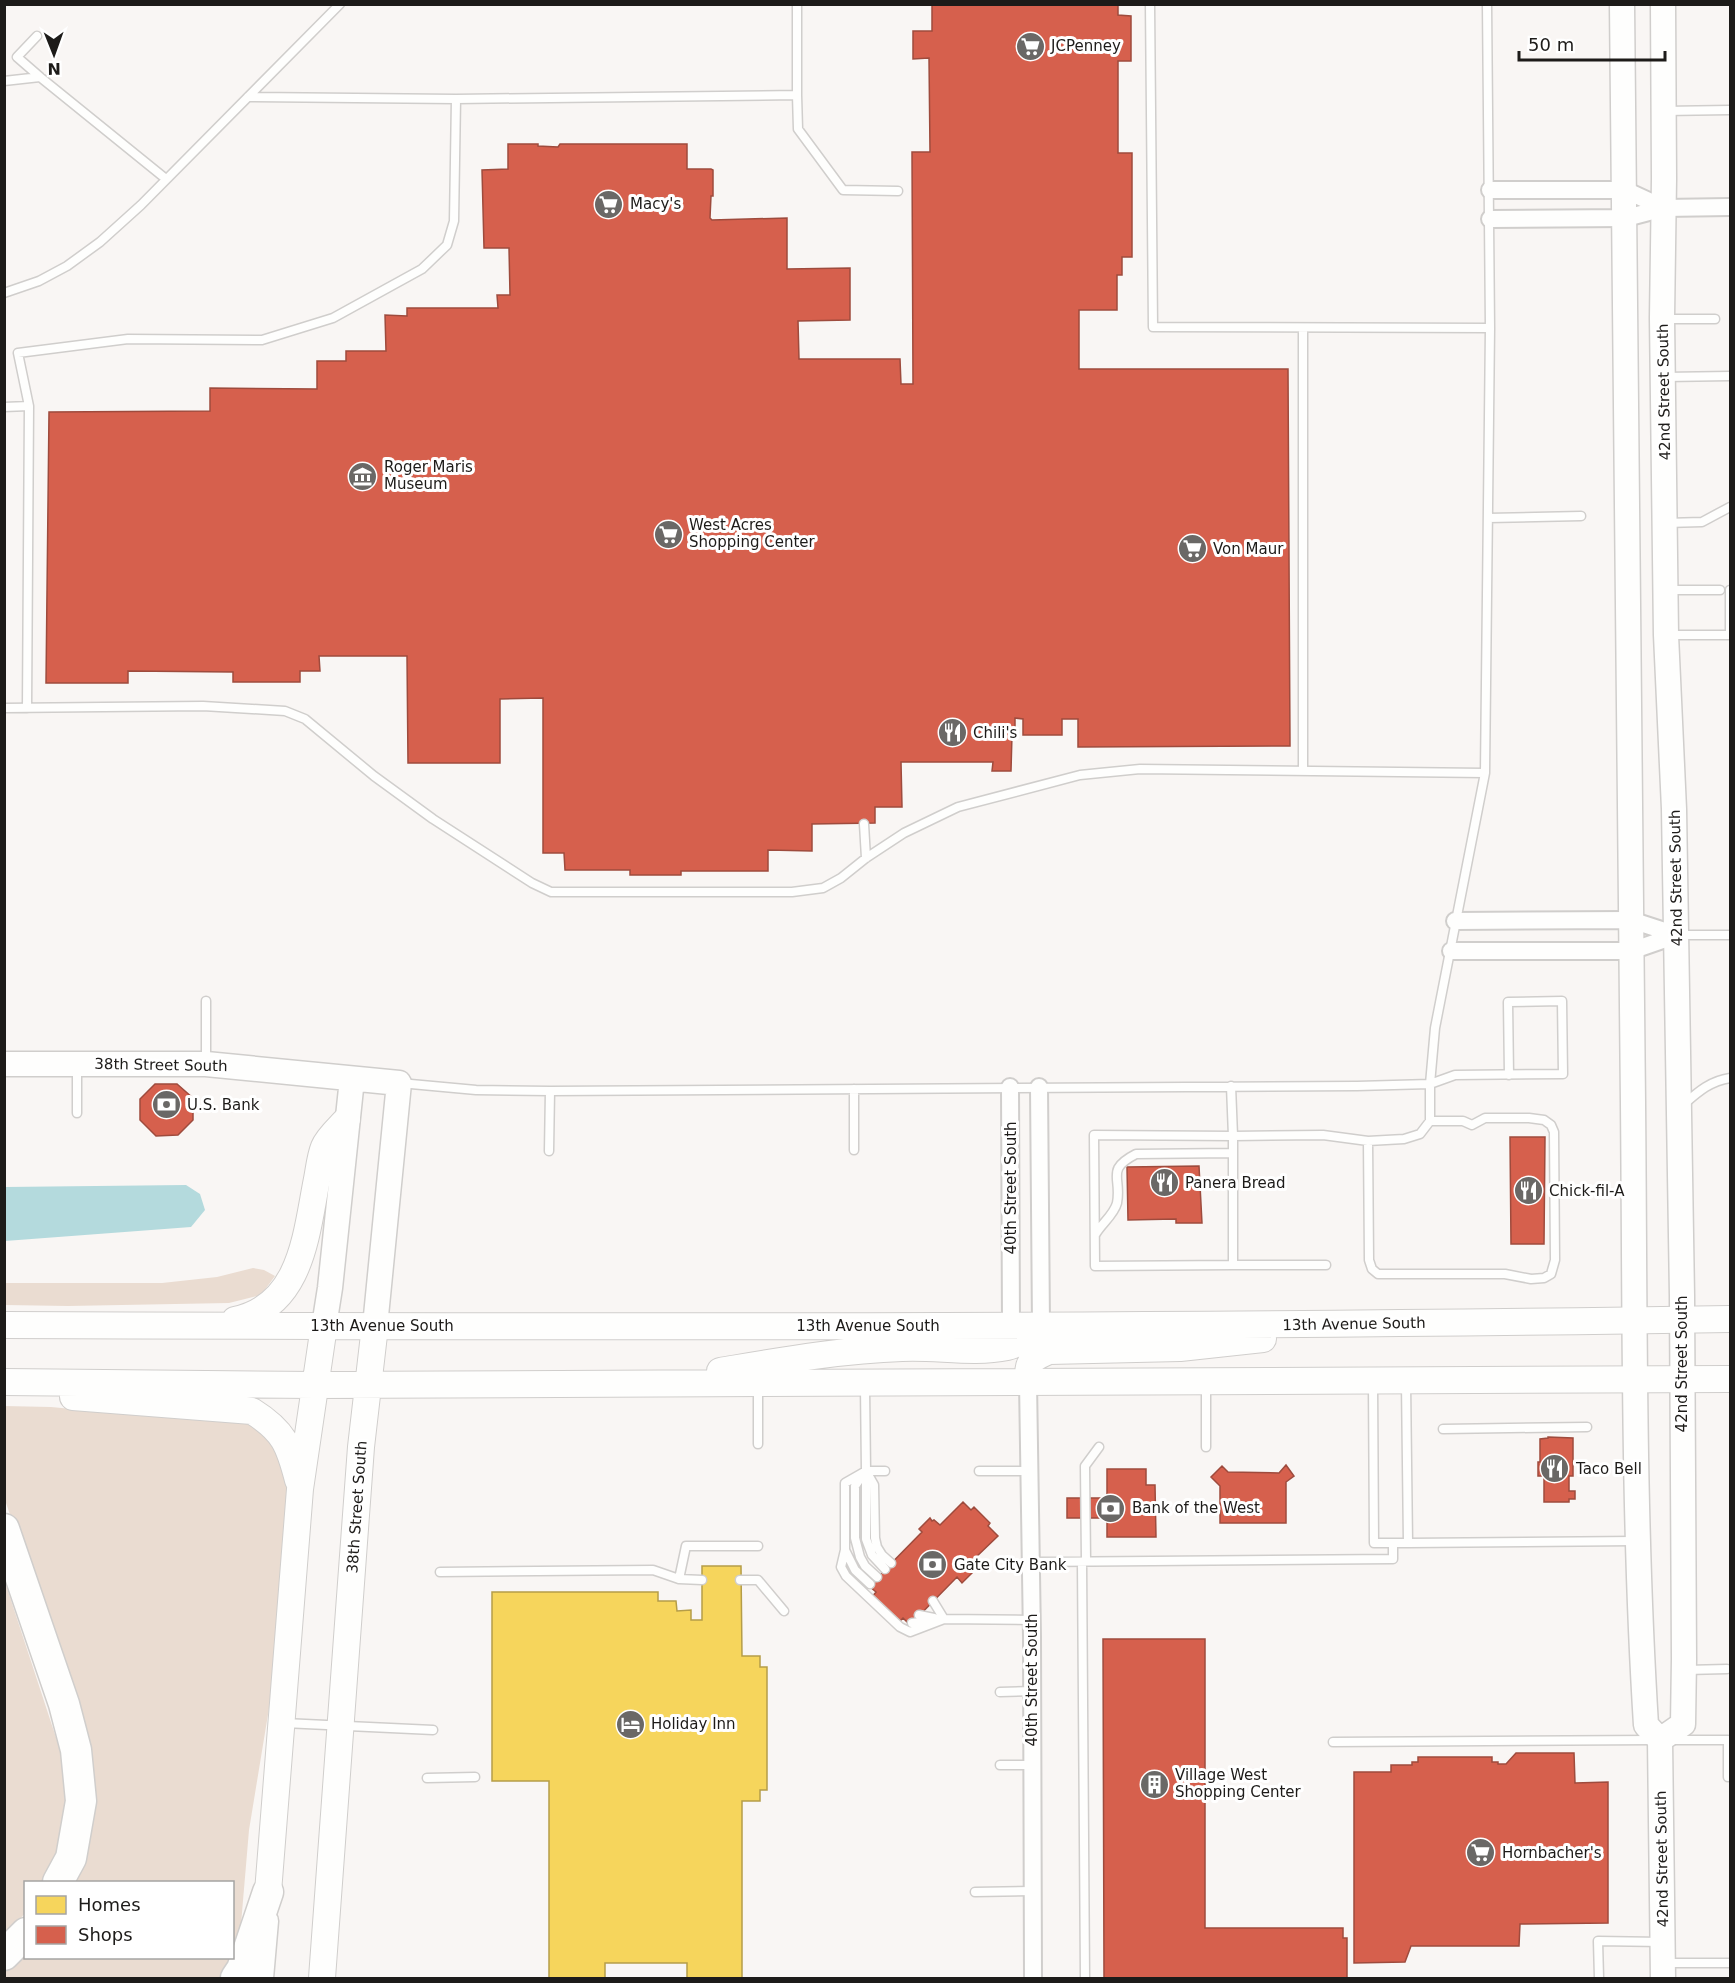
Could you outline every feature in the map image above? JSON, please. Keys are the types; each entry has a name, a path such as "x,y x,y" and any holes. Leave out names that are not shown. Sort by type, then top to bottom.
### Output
{"highway":[{"path":"4,1529 64,1704 76,1750 81,1801 71,1858 59,1881"},
{"path":"236,1978 242,1969 268,1892"},
{"path":"4,1955 24,1935"}],"main road":[{"path":"1622,4 1638,1540 1646,1725 1660,1740"},
{"name":"42nd Street South","path":"1663,4 1662,318 1666,635 1677,934 1684,1670 1683,1724 1660,1740 1663,1961"},
{"name":"38th Street South","path":"4,1064 206,1064 399,1083 361,1447 322,1978"},
{"path":"261,1978 300,1489 330,1288 352,1079"},
{"path":"206,1326 248,1317 265,1308 286,1286 298,1265 304,1244 324,1146 347,1119"},
{"name":"13th Avenue South","path":"4,1325 1340,1325 1731,1319"},
{"path":"643,1384 864,1351 902,1348 1007,1347 1021,1343 1041,1325"},
{"path":"1028,1383 1028,1366 1035,1357 1049,1351 1180,1348 1276,1338 1340,1325"},
{"path":"4,1382 368,1385 1731,1379"},
{"path":"4,1387 90,1399 252,1411 270,1423 284,1439 292,1455 300,1489"}],"street":[{"path":"1490,190 1625,190 1664,208"},
{"path":"1490,219 1626,218 1664,208 1731,207"},
{"path":"1455,921 1631,920 1677,934"},
{"path":"1451,951 1631,951 1677,934"},
{"name":"40th Street South","path":"1010,1087 1011,1325"},
{"path":"1039,1087 1041,1325"},
{"name":"40th Street South","path":"1028,1383 1032,1620 1033,1978"}],"lane":[{"path":"4,293 67,266 100,242 340,4"},
{"path":"797,4 798,129 843,190 898,192"},
{"path":"1150,4 1153,327 1490,328"},
{"path":"1326,1265 1095,1266 1094,1135 1323,1135 1368,1141 1404,1139 1420,1134 1430,1121 1430,1084 1435,1028 1485,773 1490,328 1487,4"},
{"path":"37,36 17,57 166,179"},
{"path":"4,81 40,78"},
{"path":"248,97 456,99 798,95"},
{"path":"27,708 29,406 18,353 128,339 262,340 333,318 422,269 447,245 454,221 456,99"},
{"path":"1664,111 1731,110"},
{"path":"1662,318 1715,319"},
{"path":"1303,328 1303,770"},
{"path":"1664,377 1731,376"},
{"path":"4,407 29,406"},
{"path":"1666,524 1702,522 1731,507"},
{"path":"1488,518 1581,516"},
{"path":"1666,590 1720,590"},
{"path":"1666,635 1730,635 1730,590"},
{"path":"4,708 203,706 285,711 304,719 374,776 433,819 532,883 551,892 800,892 823,888 841,878 904,833 958,807 1080,775 1140,769 1485,773"},
{"path":"864,824 866,858"},
{"path":"1677,934 1731,935"},
{"path":"206,1001 206,1064"},
{"path":"399,1083 476,1090 550,1091 1430,1084 1455,1076 1509,1075 1563,1074 1562,1001 1508,1002 1509,1075"},
{"path":"77,1064 77,1113"},
{"path":"1679,1109 1702,1088 1719,1080 1731,1078"},
{"path":"1232,1086 1233,1264"},
{"path":"854,1089 854,1150"},
{"path":"549,1151 550,1091"},
{"path":"1368,1141 1369,1260 1372,1269 1378,1274 1505,1274 1544,1278 1551,1274 1555,1260 1554,1132 1551,1125 1544,1120 1507,1117 1485,1118 1472,1125 1462,1121 1430,1121"},
{"path":"1095,1235 1117,1204 1118,1168 1127,1159 1136,1154 1233,1153"},
{"path":"1373,1381 1374,1543 1638,1540"},
{"path":"1406,1381 1408,1542"},
{"path":"1206,1382 1206,1447"},
{"path":"865,1383 866,1471 874,1485 877,1547 888,1566"},
{"path":"758,1384 758,1444"},
{"path":"1443,1430 1587,1427"},
{"path":"1085,1978 1085,1466 1099,1447"},
{"path":"866,1471 855,1486 855,1538 860,1557 877,1577"},
{"path":"885,1471 866,1471 845,1484 845,1550 842,1567 846,1576 900,1627 910,1632 944,1620"},
{"path":"979,1471 1029,1471"},
{"path":"1031,1562 1393,1559 1393,1543"},
{"path":"679,1579 686,1546 758,1546"},
{"path":"845,1550 855,1570 870,1584"},
{"path":"440,1572 653,1570 679,1579 702,1580"},
{"path":"741,1580 758,1580 784,1611"},
{"path":"930,1604 944,1620"},
{"path":"919,1615 944,1620"},
{"path":"912,1623 944,1620 1032,1620"},
{"path":"1684,1670 1727,1670"},
{"path":"1000,1692 1032,1691"},
{"path":"283,1723 433,1730"},
{"path":"1333,1742 1728,1740 1728,1777"},
{"path":"1000,1765 1032,1765"},
{"path":"427,1778 475,1777"},
{"path":"975,1892 1032,1891"},
{"path":"1599,1978 1598,1941 1663,1961 1731,1963"}],"shaded area":[{"path":"253,1268 264,1270 275,1276 261,1295 229,1303 5,1305 5,1283 162,1283 217,1277"},
{"path":"4,1406 239,1420 260,1430 276,1446 286,1470 287,1494 273,1684 249,1830 240,1936 234,1952 234,1881 73,1881 84,1858 38,1597 5,1500"},
{"path":"4,1579 65,1765 66,1810 55,1859 44,1881 24,1881 24,1914 4,1938"},
{"path":"24,1956 24,1959 232,1959 222,1978 5,1978 4,1971"}],"water":[{"path":"186,1185 200,1194 205,1210 191,1227 5,1241 5,1187"}],"building: Homes":[{"name":"Holiday Inn","path":"702,1566 741,1566 742,1656 760,1656 760,1667 767,1667 767,1790 760,1790 760,1801 742,1801 742,1978 687,1978 687,1963 605,1963 605,1978 549,1978 549,1781 492,1781 492,1592 658,1592 658,1601 676,1601 677,1611 691,1610 691,1620 702,1620"}],"building: Shops":[{"name":"West Acres Shopping Center","path":"932,4 1118,4 1118,15 1131,16 1131,61 1118,61 1118,153 1132,153 1132,257 1122,257 1122,275 1117,275 1117,310 1079,310 1079,369 1288,369 1290,746 1078,747 1078,719 1062,719 1062,735 1023,735 1023,719 1015,718 1011,771 992,771 993,762 901,762 902,807 875,807 875,823 812,824 812,851 768,850 768,871 681,871 681,875 630,875 630,870 565,870 564,853 543,853 543,698 500,699 500,763 408,763 407,656 319,656 320,671 300,671 300,682 233,682 233,672 128,671 128,683 46,683 49,412 210,411 210,388 317,389 317,361 346,361 346,351 386,351 385,315 407,316 407,308 498,308 497,295 510,295 509,248 484,248 482,170 508,169 508,144 558,147 560,144 687,144 687,169 713,170 710,218 712,220 787,218 787,269 850,268 850,320 798,321 799,359 900,359 901,384 913,384 912,152 930,152 929,58 913,59 913,31 932,31"},
{"name":"U.S. Bank","path":"155,1084 177,1084 193,1098 193,1120 178,1135 156,1136 140,1120 140,1099"},
{"name":"Chick-fil-A","path":"1510,1137 1545,1137 1544,1244 1511,1244"},
{"name":"Panera Bread","path":"1199,1166 1202,1223 1176,1223 1176,1219 1128,1220 1127,1167"},
{"name":"Taco Bell","path":"1573,1438 1573,1476 1569,1476 1569,1491 1575,1491 1575,1499 1569,1499 1569,1502 1544,1502 1544,1476 1538,1476 1538,1462 1540,1462 1540,1439"},
{"path":"1286,1465 1294,1476 1286,1482 1286,1523 1220,1523 1220,1486 1211,1477 1222,1466 1228,1472 1279,1473"},
{"name":"Bank of the West","path":"1107,1469 1146,1469 1146,1485 1155,1485 1156,1537 1107,1537 1107,1518 1067,1518 1067,1498 1107,1498"},
{"name":"Gate City Bank","path":"963,1502 971,1510 974,1507 990,1523 988,1526 998,1536 973,1560 979,1566 962,1583 957,1577 910,1625 903,1618 898,1623 872,1597 876,1592 869,1586 922,1532 919,1529 930,1518 940,1525"},
{"name":"Village West Shopping Center","path":"1103,1639 1205,1639 1205,1928 1343,1928 1343,1938 1347,1938 1347,1978 1104,1978"},
{"name":"Hornbacher's","path":"1516,1753 1574,1753 1575,1783 1608,1782 1608,1923 1520,1924 1519,1946 1411,1946 1405,1962 1354,1963 1354,1772 1391,1772 1391,1765 1412,1765 1412,1762 1418,1762 1418,1757 1492,1757 1492,1762 1506,1764"}],"place":[{"name":"JCPenney","path":"1030,46"},
{"name":"Macy's","path":"609,204"},
{"name":"Roger Maris Museum","path":"363,476"},
{"name":"West Acres Shopping Center","path":"668,534"},
{"name":"Von Maur","path":"1192,549"},
{"name":"Chili's","path":"952,733"},
{"name":"U.S. Bank","path":"166,1105"},
{"name":"Panera Bread","path":"1164,1183"},
{"name":"Chick-fil-A","path":"1528,1191"},
{"name":"Taco Bell","path":"1555,1469"},
{"name":"Bank of the West","path":"1111,1508"},
{"name":"Gate City Bank","path":"933,1565"},
{"name":"Holiday Inn","path":"630,1724"},
{"name":"Village West Shopping Center","path":"1154,1784"},
{"name":"Hornbacher's","path":"1481,1853"}]}
